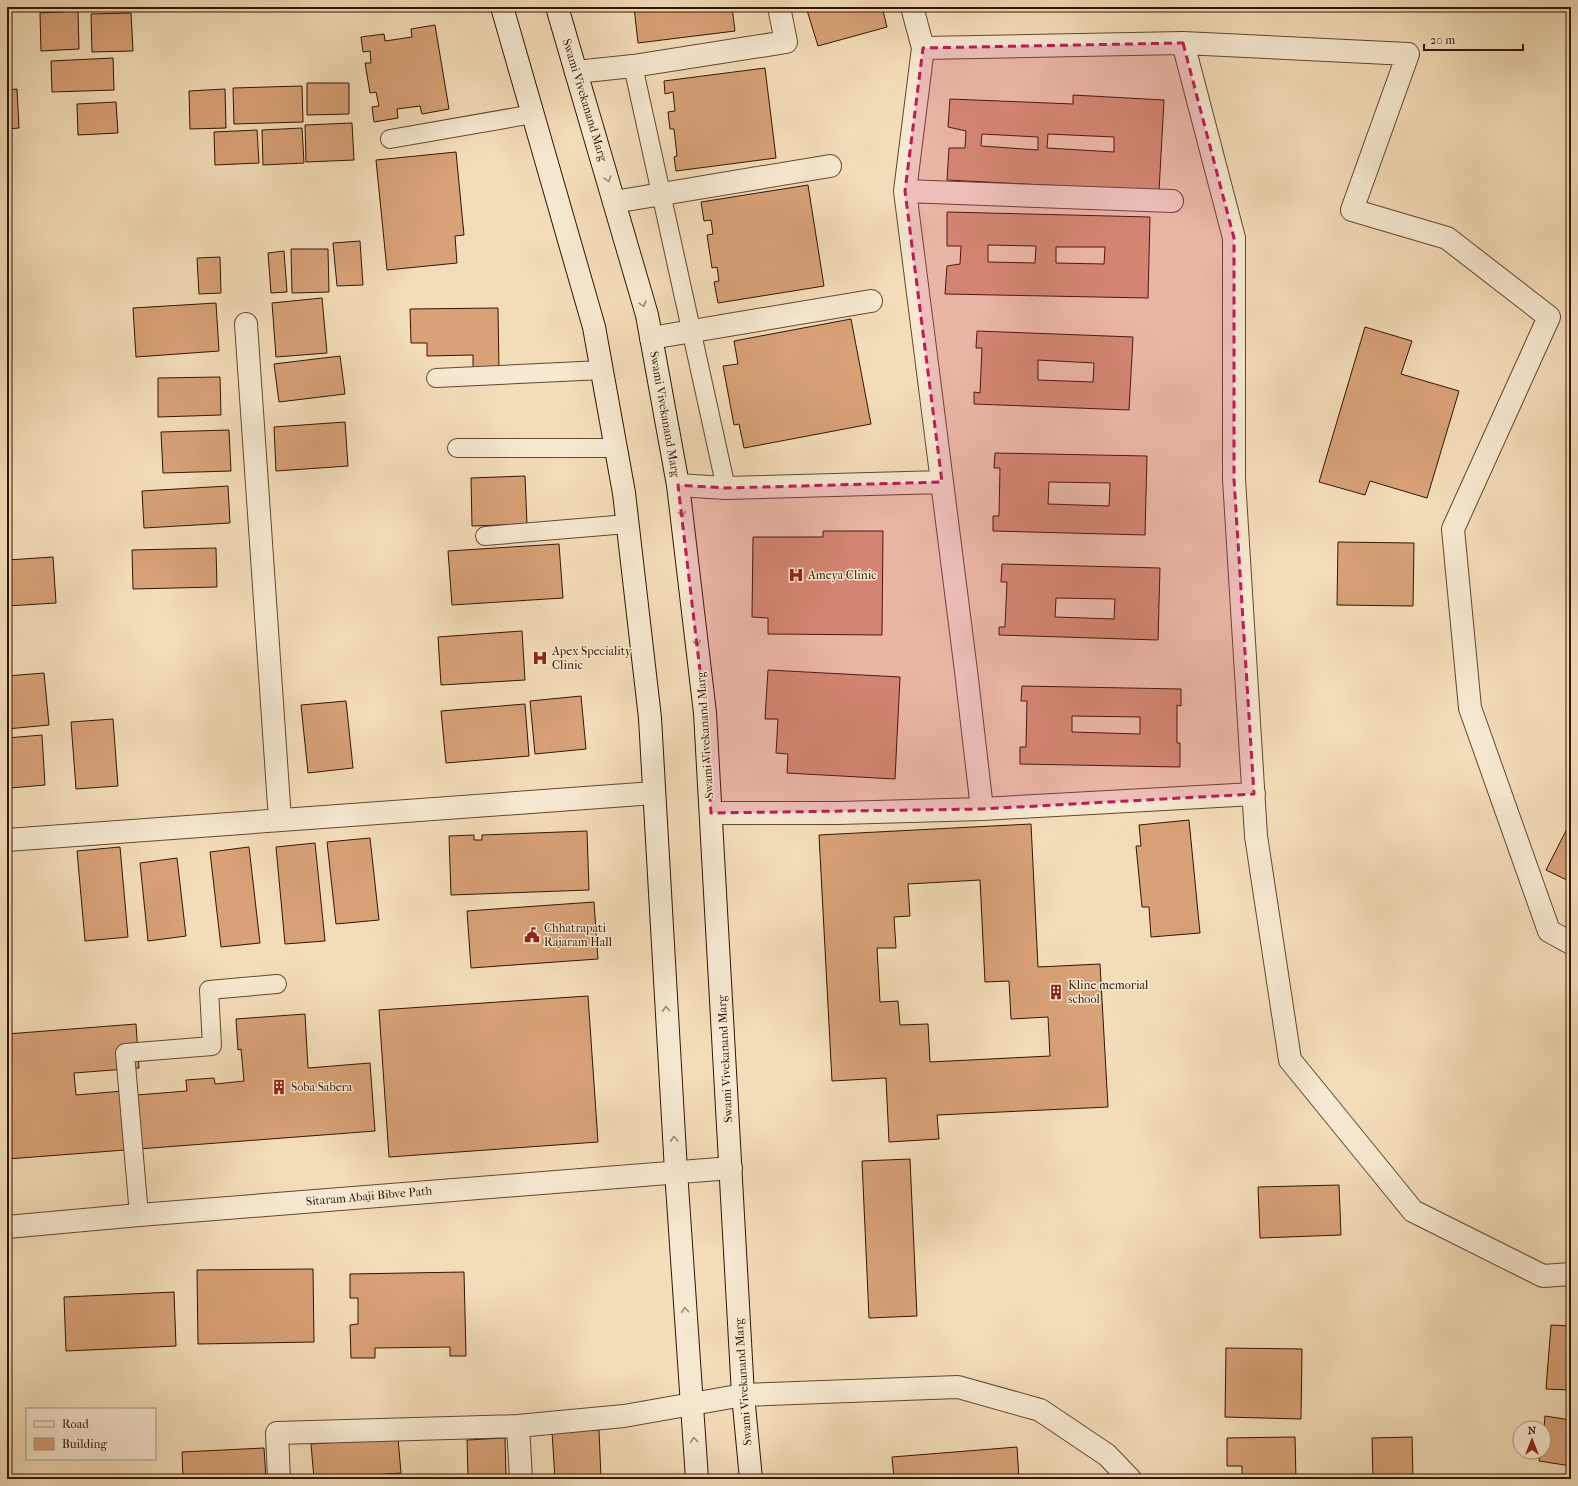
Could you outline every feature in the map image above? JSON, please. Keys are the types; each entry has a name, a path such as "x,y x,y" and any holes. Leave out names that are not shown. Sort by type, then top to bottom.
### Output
{"street":[{"path":"502,7 594,327 616,448 627,524 650,718 676,1171 697,1479"},
{"name":"Swami Vivekanand Marg","path":"557,7 647,315 678,485 705,713 743,1395 751,1479"},
{"path":"576,72 633,66 786,42 778,7"},
{"path":"912,7 924,48 905,191 982,809"},
{"path":"924,48 1183,43 1408,54 1352,210 1447,238 1548,317 1453,529 1470,708 1548,931 1571,942"},
{"path":"1183,43 1234,238 1234,479 1256,836 1290,1060 1413,1211 1543,1276 1571,1274"},
{"path":"614,202 830,166"},
{"path":"905,191 1172,201"},
{"path":"651,338 870,301"},
{"path":"246,324 280,820"},
{"path":"678,485 726,488 942,482"},
{"path":"7,840 654,793"},
{"path":"711,813 839,813 982,809 1254,794"},
{"name":"Sitaram Abaji Bibve Path","path":"7,1227 676,1171 731,1168"},
{"path":"279,1479 277,1433 518,1426 624,1416 743,1395 958,1387 1040,1410 1107,1455 1130,1479"},
{"path":"518,1426 521,1479"}],"lane":[{"path":"633,66 726,488"},
{"path":"390,139 533,114"},
{"path":"436,378 602,370"},
{"path":"457,448 616,448"},
{"path":"485,536 627,524"},
{"path":"139,1215 126,1053 212,1046 209,990 277,984"}],"highlighted area":[{"path":"1183,43 1234,238 1234,479 1254,794 982,809 711,813 705,713 678,485 726,488 942,482 905,191 923,48"}],"building":[{"path":"634,7 732,7 735,31 638,43"},
{"path":"806,7 882,7 887,27 818,46"},
{"path":"78,11 79,49 41,51 40,13"},
{"path":"131,13 133,51 92,52 91,14"},
{"path":"7,16 10,55 7,55"},
{"path":"435,25 449,109 422,114 420,106 397,109 398,118 374,122 372,107 379,106 376,92 370,93 365,63 371,63 370,51 363,52 361,37 384,34 385,41 412,37 411,29"},
{"path":"113,58 114,90 52,92 51,61"},
{"path":"765,68 776,158 676,171 674,157 677,156 674,129 670,129 668,112 675,111 673,92 665,94 664,81"},
{"path":"307,83 349,83 349,114 307,115"},
{"path":"302,86 303,122 234,124 233,88"},
{"path":"17,89 19,128 7,129 7,90"},
{"path":"225,89 226,128 190,129 189,91"},
{"path":"1073,95 1164,100 1159,191 947,180 949,148 965,148 966,131 948,127 950,99 1073,104","holes":["982,134 1038,137 1038,150 981,146","1048,134 1114,137 1114,152 1047,148"]},
{"path":"116,102 118,133 78,135 77,104"},
{"path":"352,123 354,160 306,162 305,125"},
{"path":"302,128 304,163 263,165 262,130"},
{"path":"257,130 259,163 215,165 214,132"},
{"path":"456,152 464,235 455,236 457,263 387,270 376,160"},
{"path":"808,185 824,286 718,303 714,282 719,281 717,267 712,268 707,235 713,234 711,220 704,221 701,202"},
{"path":"947,212 1150,217 1148,298 945,294 947,266 960,264 961,246 947,246","holes":["988,245 1036,246 1035,263 988,262","1056,247 1105,247 1104,264 1056,263"]},
{"path":"360,241 363,285 337,286 333,243"},
{"path":"291,249 328,249 329,292 292,293"},
{"path":"284,251 287,292 271,293 268,253"},
{"path":"220,257 221,293 199,294 197,258"},
{"path":"322,298 327,353 276,357 272,303"},
{"path":"216,303 219,351 136,357 133,308"},
{"path":"498,308 499,370 473,370 473,355 427,356 427,343 411,343 410,309"},
{"path":"851,319 871,424 744,448 739,424 734,425 723,366 738,364 734,341"},
{"path":"1365,327 1412,341 1401,374 1459,391 1427,498 1370,481 1365,495 1319,482"},
{"path":"977,331 1133,337 1129,410 974,404 974,392 980,393 982,348 976,348","holes":["1038,360 1094,363 1093,382 1038,380"]},
{"path":"340,356 345,394 279,402 274,364"},
{"path":"220,377 221,415 158,417 158,378"},
{"path":"345,422 348,466 276,471 274,427"},
{"path":"229,430 231,471 163,473 161,432"},
{"path":"995,453 1147,456 1145,535 993,531 993,516 999,516 1000,468 994,468","holes":["1049,482 1110,483 1109,506 1048,504"]},
{"path":"525,476 527,524 472,526 471,478"},
{"path":"228,486 230,523 144,528 142,491"},
{"path":"823,531 883,531 882,635 768,634 768,618 752,617 753,537 823,537"},
{"path":"1338,542 1414,543 1413,606 1337,605"},
{"path":"559,544 563,598 452,605 448,551"},
{"path":"216,548 217,587 133,589 132,550"},
{"path":"53,557 56,603 7,606 7,560"},
{"path":"1002,564 1160,568 1158,640 999,635 999,627 1005,627 1007,582 1001,582","holes":["1056,598 1115,599 1114,619 1055,617"]},
{"path":"1571,569 1571,630 1567,570"},
{"path":"522,631 525,680 441,685 438,637"},
{"path":"768,670 900,677 895,779 787,773 788,754 776,753 778,719 765,719"},
{"path":"44,673 49,725 7,729 7,676"},
{"path":"1022,686 1181,689 1181,706 1177,705 1177,743 1180,743 1180,767 1020,764 1020,747 1026,747 1027,701 1021,701","holes":["1072,716 1140,717 1140,734 1072,732"]},
{"path":"581,696 586,749 535,754 530,701"},
{"path":"346,701 353,768 308,773 301,705"},
{"path":"525,704 529,756 446,763 441,711"},
{"path":"113,719 118,786 76,789 71,722"},
{"path":"42,735 45,785 10,788 7,738"},
{"path":"1189,820 1200,933 1151,937 1149,907 1142,907 1136,846 1141,846 1139,825"},
{"path":"1571,821 1571,882 1546,870"},
{"name":"Kline memorial school","path":"1031,824 1038,967 1100,964 1108,1107 937,1115 939,1139 889,1142 886,1078 832,1081 819,835","holes":["980,880 985,982 1009,981 1011,1019 1048,1017 1050,1056 930,1062 928,1024 900,1025 898,1001 880,1002 877,948 896,948 894,917 910,916 908,884"]},
{"path":"587,831 589,890 451,895 449,836 474,835 474,840 482,840 482,835"},
{"path":"370,838 379,920 336,924 327,842"},
{"path":"315,843 325,941 285,944 276,847"},
{"path":"120,847 128,937 85,941 77,851"},
{"path":"249,847 260,943 221,947 210,852"},
{"path":"177,858 186,936 148,941 140,863"},
{"name":"Chhatrapati Rajaram Hall","path":"594,902 598,959 471,968 467,911"},
{"path":"588,996 598,1142 389,1157 379,1010"},
{"name":"Soba Sabera","path":"305,1014 308,1068 370,1063 375,1131 7,1159 7,1034 136,1024 139,1068 74,1073 76,1095 123,1091 124,1096 187,1091 186,1080 214,1078 215,1084 244,1081 241,1049 238,1050 236,1019"},
{"path":"910,1159 917,1316 869,1318 862,1161"},
{"path":"1339,1185 1341,1235 1260,1238 1258,1187"},
{"path":"313,1269 314,1342 198,1344 197,1270"},
{"path":"464,1272 466,1356 450,1356 450,1347 375,1348 375,1358 351,1358 350,1325 358,1324 358,1298 350,1298 350,1274"},
{"path":"174,1292 176,1346 66,1351 64,1297"},
{"path":"1551,1325 1571,1326 1571,1390 1546,1389"},
{"path":"1226,1348 1302,1349 1301,1419 1225,1417"},
{"path":"1545,1416 1571,1420 1571,1466 1539,1461 1552,1460 1552,1420 1545,1420"},
{"path":"599,1430 601,1478 555,1479 552,1432"},
{"path":"1295,1437 1296,1479 1242,1479 1242,1466 1227,1466 1227,1438"},
{"path":"1412,1437 1413,1479 1373,1479 1372,1438"},
{"path":"398,1438 401,1473 314,1479 311,1444"},
{"path":"505,1438 506,1476 468,1477 467,1440"},
{"path":"1017,1447 1019,1479 894,1479 892,1457"},
{"path":"264,1448 266,1479 183,1479 182,1452"}],"place":[{"name":"Ameya Clinic","path":"796,575"},
{"name":"Apex Speciality Clinic","path":"540,658"},
{"name":"Chhatrapati Rajaram Hall","path":"532,935"},
{"name":"Kline memorial school","path":"1056,992"},
{"name":"Soba Sabera","path":"279,1087"}]}
